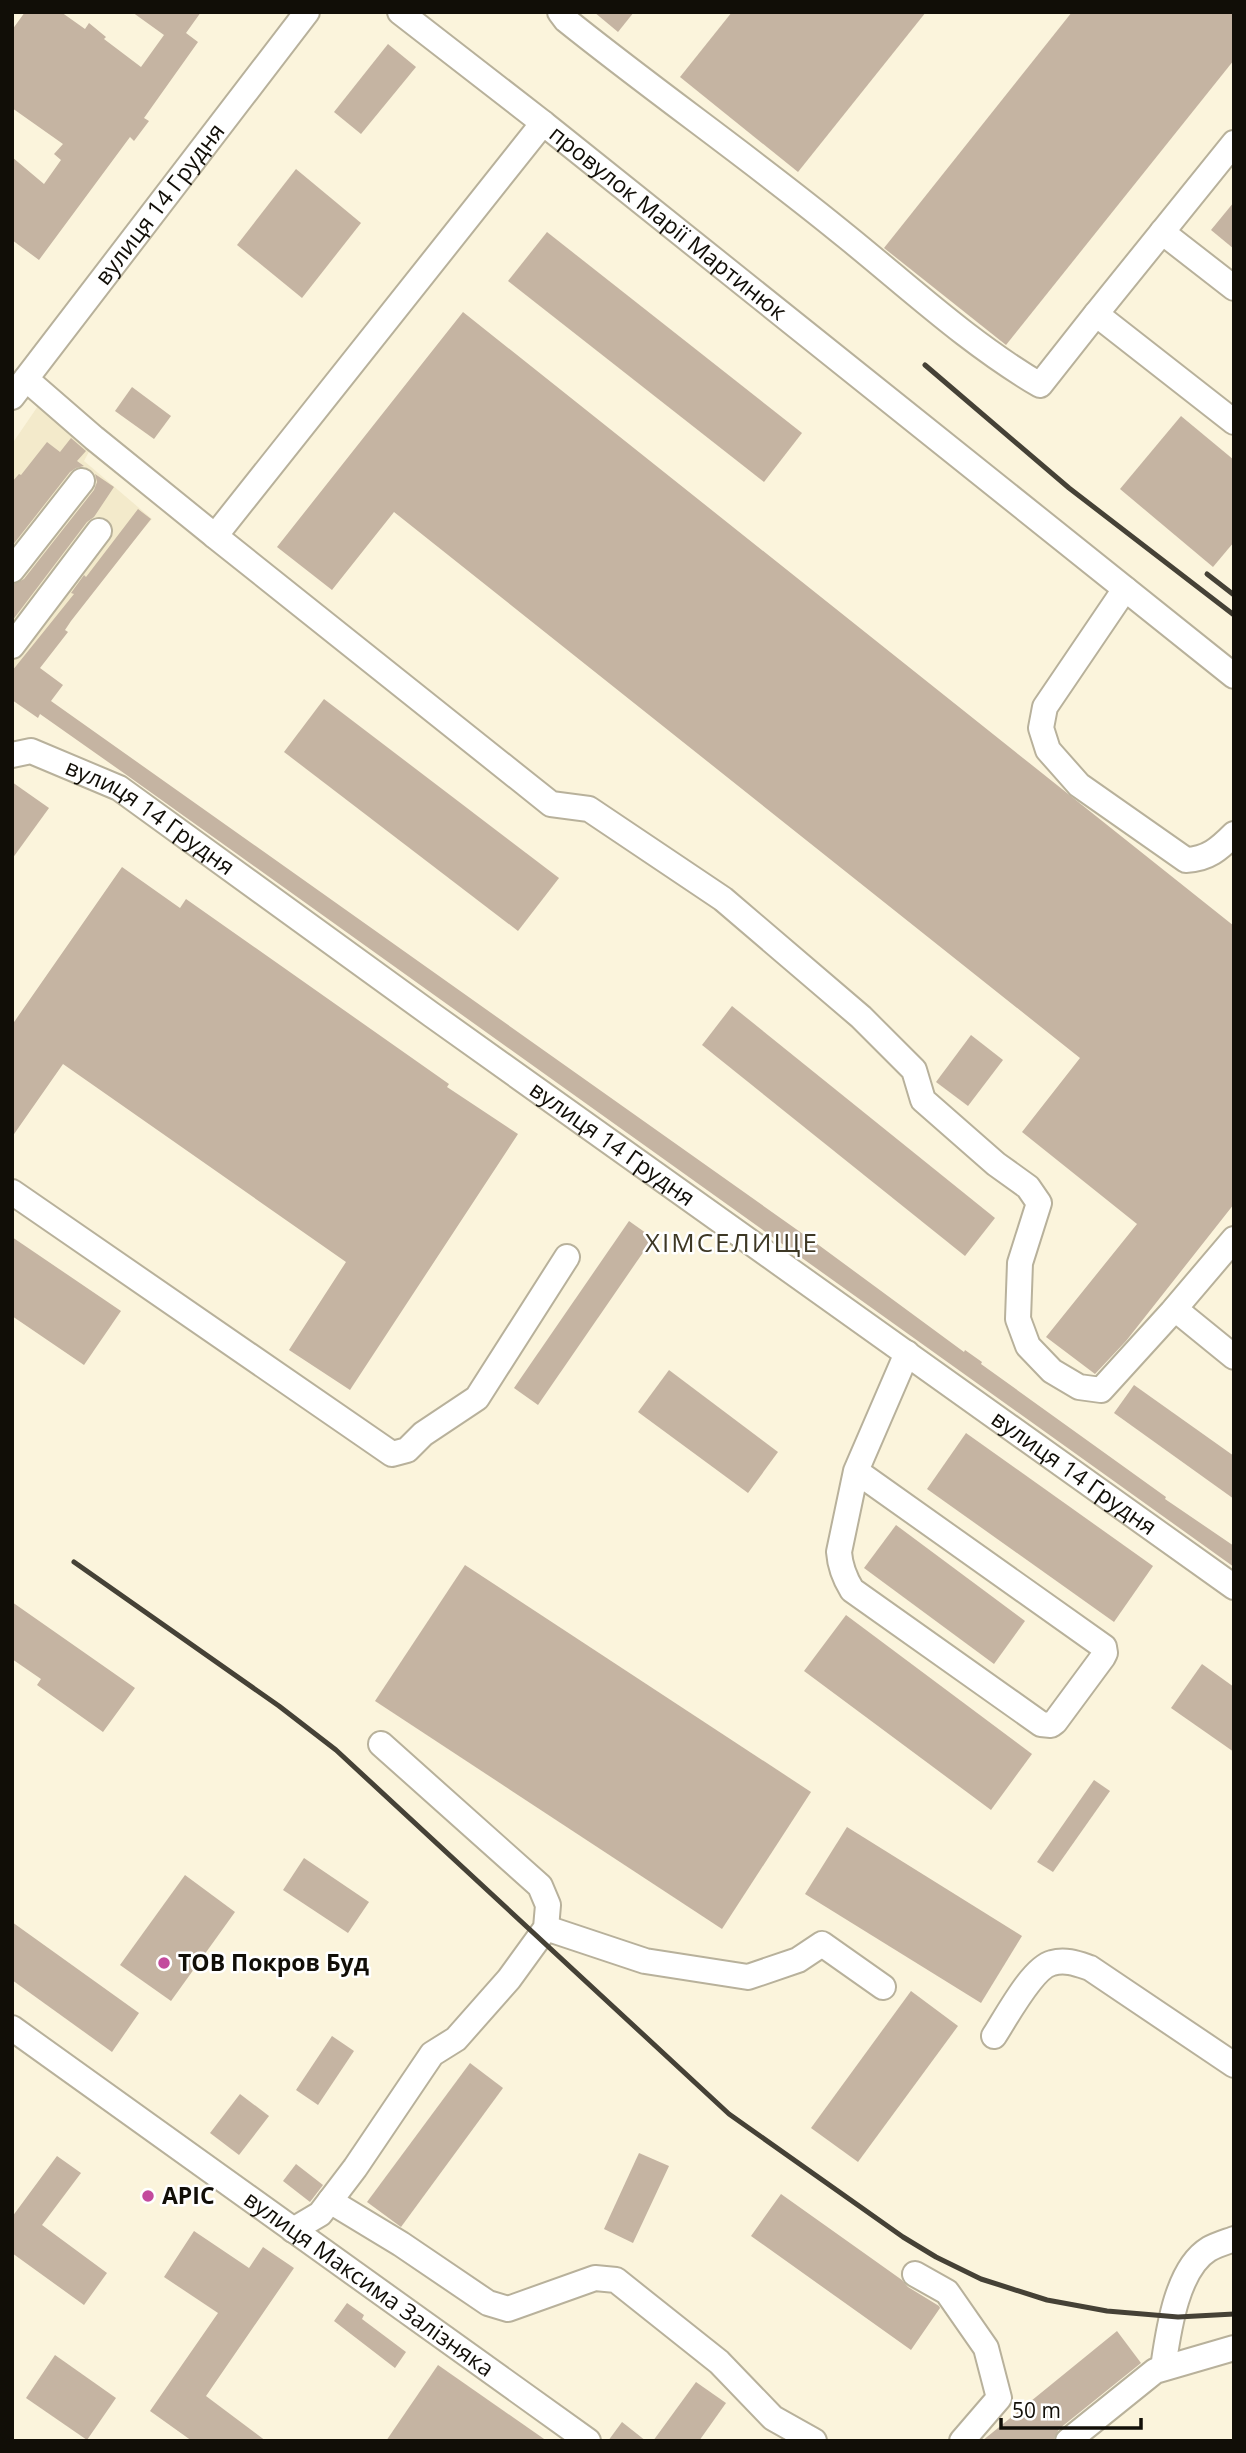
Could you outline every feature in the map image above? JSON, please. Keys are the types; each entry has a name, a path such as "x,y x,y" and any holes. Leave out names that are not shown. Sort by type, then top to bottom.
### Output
{"street":[{"path":"400,12 543,122"},
{"path":"560,12 566,20 622,65 847,236 928,305 1040,385 1234,143"},
{"name":"вулиця 14 Грудня","path":"19,388 300,15"},
{"name":"провулок Марії Мартинюк","path":"215,536 543,122 1234,676"},
{"path":"1162,232 1234,288"},
{"path":"1096,314 1234,422"},
{"path":"19,388 94,438 551,804 589,809 723,899 870,1026 914,1070 923,1100 996,1164 1028,1186 1039,1203 1020,1263 1018,1319 1028,1346 1052,1371 1079,1387 1101,1390 1234,1239"},
{"path":"12,570 82,481"},
{"path":"12,646 99,531"},
{"path":"1125,589 1045,707 1041,728 1048,750 1079,785 1186,860 1200,859 1217,851 1234,834"},
{"name":"вулиця 14 Грудня","path":"12,755 31,751 119,788 432,1015 1234,1587"},
{"path":"12,1192 392,1454 407,1450 423,1434 477,1398 567,1257"},
{"path":"1175,1309 1234,1357"},
{"path":"856,1471 1104,1647 1103,1657 1055,1722 1051,1725 1041,1724 852,1590 839,1564 839,1552 856,1471 907,1353"},
{"path":"293,2230 320,2214 355,2168 432,2054 456,2039 509,1979 546,1928 548,1905 540,1886 381,1744"},
{"path":"546,1928 645,1961 748,1977 798,1960 822,1944 883,1987"},
{"path":"994,2036 1033,1978 1050,1963 1068,1961 1090,1968 1234,2065"},
{"name":"вулиця Максима Залізняка","path":"12,2028 588,2441"},
{"path":"330,2201 401,2244 488,2303 508,2309 595,2278 616,2280 719,2362 773,2418 814,2441"},
{"path":"1163,2368 1170,2316 1188,2271 1207,2250 1234,2239"},
{"path":"915,2274 947,2292 986,2348 999,2399 962,2441"},
{"path":"1068,2441 1155,2371 1234,2347"}],"shaded area":[{"path":"38,406 91,448 84,461 152,519 12,676 12,444"}],"building":[{"path":"25,12 61,12 85,29 89,23 106,37 104,39 141,67 164,35 132,12 201,12 186,33 198,42 144,118 149,121 134,141 130,137 39,260 12,240 12,157 44,184 61,160 54,154 63,144 12,108 12,30"},
{"path":"594,12 634,12 618,32"},
{"path":"732,12 926,12 798,172 680,77"},
{"path":"1072,12 1234,12 1234,60 1006,345 884,248"},
{"path":"388,44 416,67 361,134 334,112"},
{"path":"296,169 361,223 302,298 237,245"},
{"path":"1234,202 1234,249 1211,230"},
{"path":"547,232 802,433 764,482 508,281"},
{"path":"463,312 1234,926 1234,1204 1126,1341 1095,1374 1046,1337 1137,1224 1022,1132 1080,1058 394,512 332,590 277,547"},
{"path":"132,387 171,416 154,439 115,411"},
{"path":"1181,416 1234,460 1234,542 1213,567 1120,489"},
{"path":"71,438 86,451 77,461 84,466 70,472 12,546 12,482 21,475 47,442 60,452"},
{"path":"95,474 114,487 94,517 87,522 12,621 12,585 24,579 94,490 97,482"},
{"path":"138,509 151,519 71,621 65,630 68,632 40,668 63,685 51,701 820,1246 964,1352 965,1350 982,1362 981,1364 1166,1497 1165,1499 1234,1546 1234,1567 128,776 40,714 38,718 12,700 12,671 74,594 71,593 84,575 86,577"},
{"path":"324,699 559,878 518,931 284,752"},
{"path":"12,782 49,808 12,859"},
{"path":"122,867 180,908 186,899 449,1084 447,1087 518,1134 350,1390 289,1350 346,1262 63,1064 12,1137 12,1025"},
{"path":"732,1006 995,1218 965,1256 702,1045"},
{"path":"971,1035 1003,1060 968,1106 936,1082"},
{"path":"629,1221 653,1238 538,1405 514,1388"},
{"path":"12,1237 121,1311 84,1365 12,1316"},
{"path":"669,1370 778,1452 748,1493 638,1412"},
{"path":"1134,1385 1234,1456 1234,1499 1114,1413"},
{"path":"966,1433 1153,1566 1114,1622 927,1489"},
{"path":"896,1525 1025,1621 994,1664 864,1568"},
{"path":"465,1565 811,1792 722,1929 375,1701"},
{"path":"12,1602 135,1688 103,1732 37,1685 41,1679 12,1659"},
{"path":"846,1615 1032,1754 991,1810 804,1671"},
{"path":"1202,1664 1234,1687 1234,1752 1171,1708"},
{"path":"1094,1780 1110,1791 1053,1872 1037,1862"},
{"path":"847,1827 1022,1936 981,2003 805,1894"},
{"path":"304,1858 369,1902 348,1933 283,1890"},
{"path":"185,1875 235,1912 171,2001 120,1965"},
{"path":"12,1922 139,2013 112,2052 12,1980"},
{"path":"911,1991 958,2026 858,2162 811,2128"},
{"path":"332,2036 354,2051 318,2105 296,2090"},
{"path":"470,2063 503,2088 401,2227 367,2202"},
{"path":"240,2094 269,2116 239,2155 210,2133"},
{"path":"639,2153 669,2166 633,2243 604,2229"},
{"path":"57,2156 81,2173 42,2225 107,2273 84,2305 12,2253 12,2217"},
{"path":"296,2164 323,2185 310,2202 283,2181"},
{"path":"781,2194 902,2280 908,2287 939,2306 911,2350 751,2236"},
{"path":"194,2231 249,2268 263,2247 294,2268 206,2396 266,2441 192,2441 150,2411 218,2313 164,2277"},
{"path":"347,2303 364,2315 362,2319 406,2352 395,2368 334,2321"},
{"path":"1117,2331 1141,2363 1059,2429 1053,2441 982,2441"},
{"path":"55,2355 116,2398 87,2440 26,2398"},
{"path":"438,2365 547,2441 386,2441"},
{"path":"696,2382 726,2403 699,2441 653,2441"},
{"path":"622,2422 646,2441 608,2441"}],"railway":[{"path":"925,365 1069,488 1234,615"},
{"path":"1207,574 1234,595"},
{"path":"74,1562 279,1706 336,1750 729,2114 903,2237 981,2279 1047,2300 1107,2311 1178,2317 1234,2314"}],"place":[{"name":"ТОВ Покров Буд","path":"164,1963"},
{"name":"АРІС","path":"148,2196"}],"district":[{"name":"ХІМСЕЛИЩЕ","path":"732,1243"}]}
